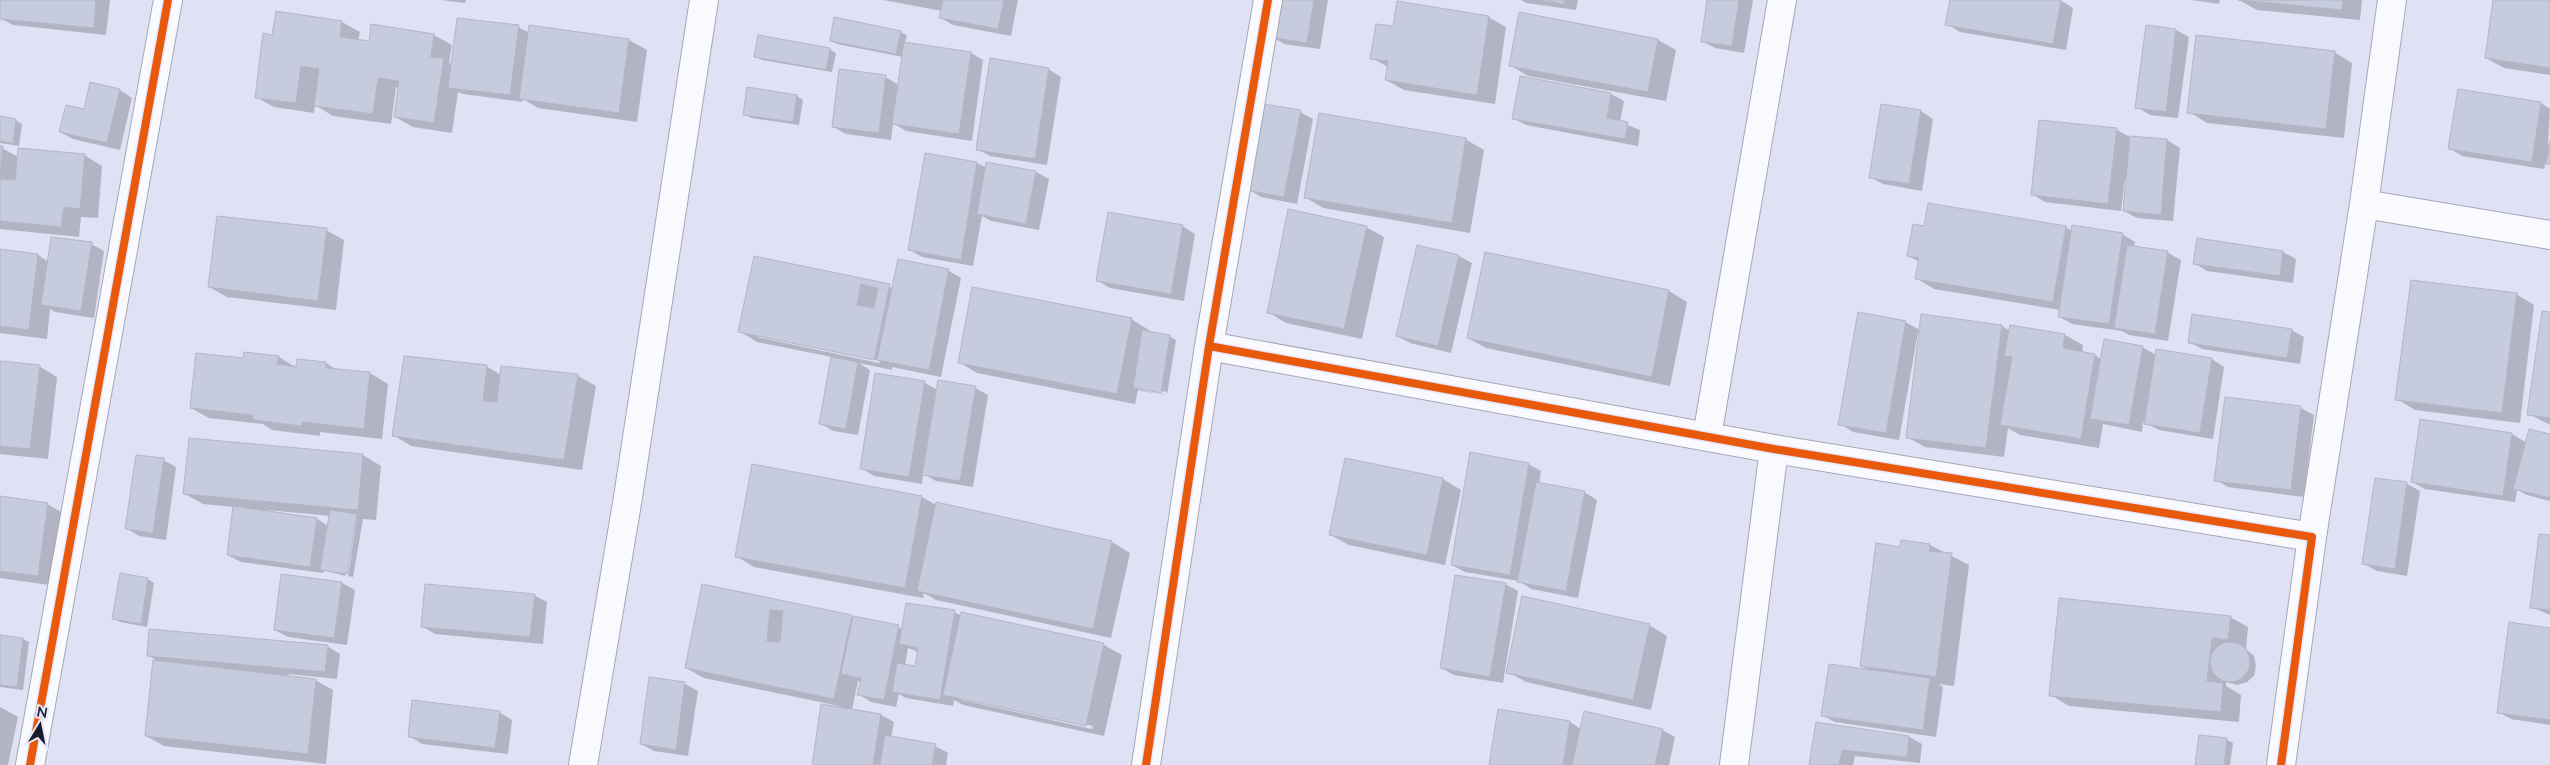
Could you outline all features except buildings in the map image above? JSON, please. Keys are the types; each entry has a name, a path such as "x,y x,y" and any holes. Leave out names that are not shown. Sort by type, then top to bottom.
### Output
{"street":[{"path":"30,765 168,0"},
{"path":"583,765 628,497 704,0"},
{"path":"1146,765 1209,346 1268,0"},
{"path":"1707,436 1782,0"},
{"path":"2281,765 2312,537 2364,204 2392,0"},
{"path":"2364,204 2550,235"},
{"path":"1209,346 1774,449 2312,537"},
{"path":"1734,765 1774,449"}],"cycle path":[{"path":"30,765 168,0"},
{"path":"1146,765 1209,346 1268,0"},
{"path":"1209,346 1774,449 2312,537 2281,765"}]}
